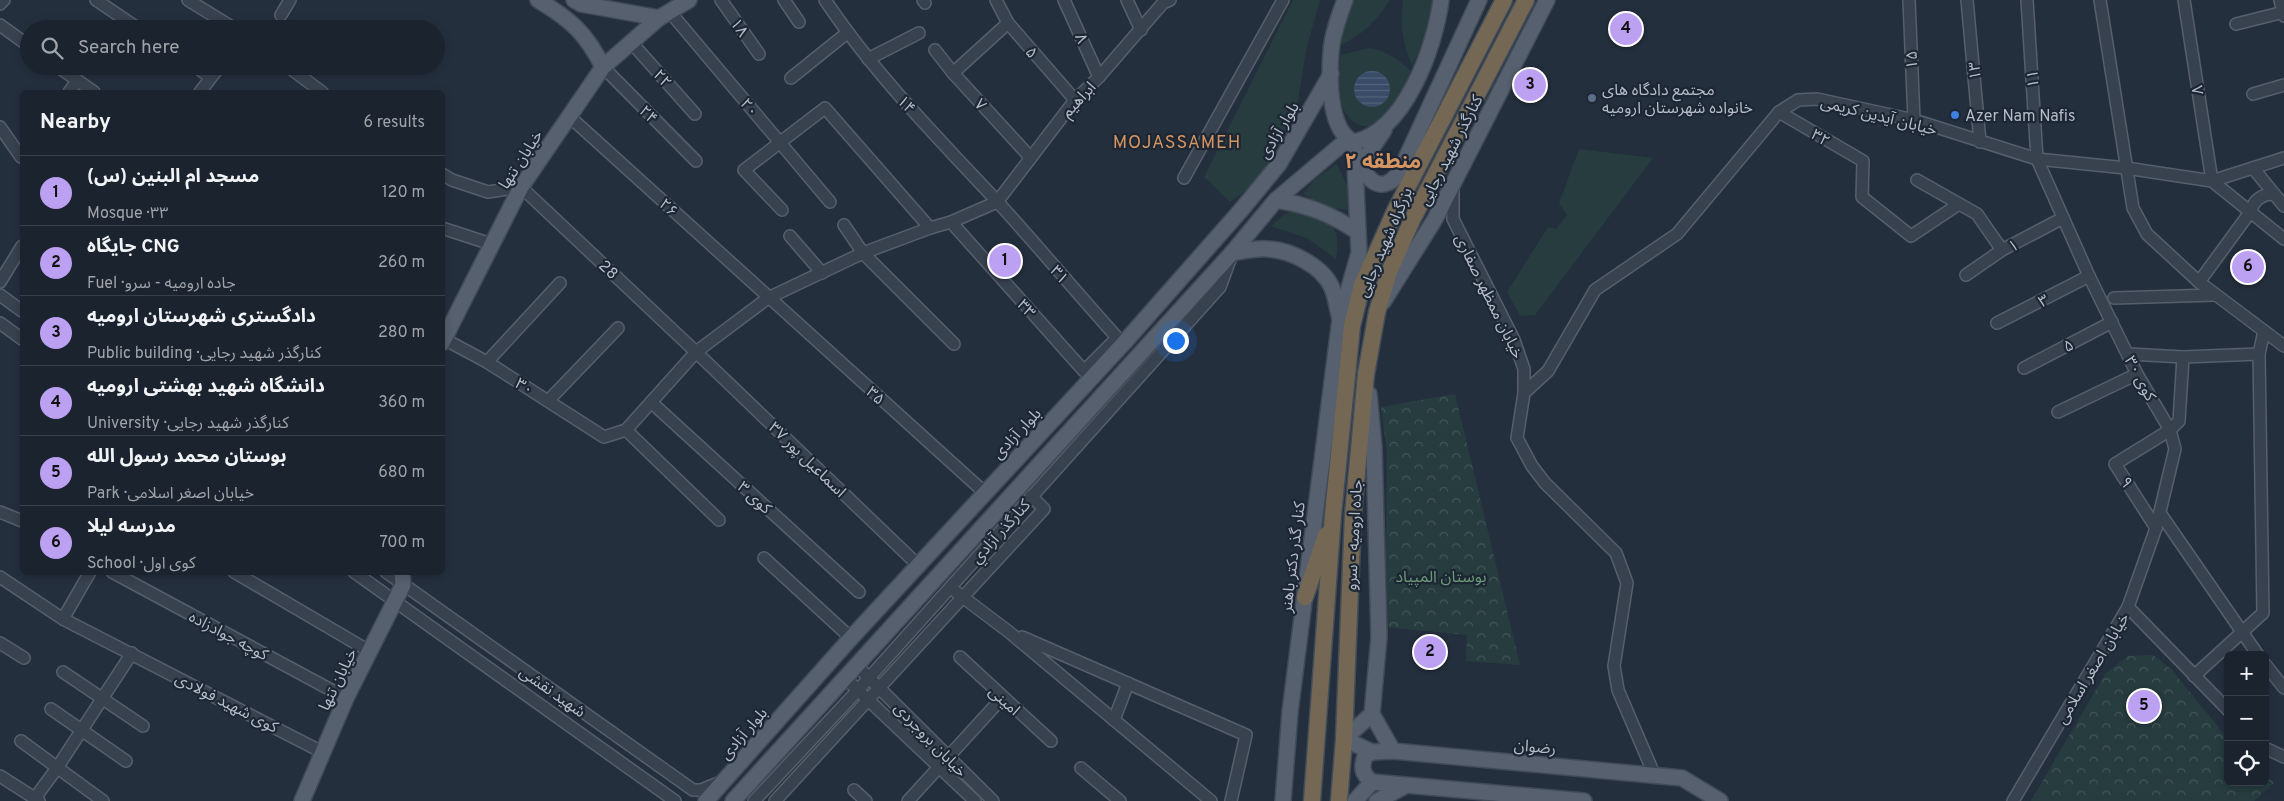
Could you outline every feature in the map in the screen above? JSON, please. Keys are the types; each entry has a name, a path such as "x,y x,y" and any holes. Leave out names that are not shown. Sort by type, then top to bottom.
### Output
{"highway":[{"name":"بزرگراه شهید رجایی","path":"1346,322 1394,211 1504,0"},
{"name":"بزرگراه شهید رجایی","path":"1389,272 1412,220 1526,0"},
{"name":"جاده ارومیه - سرو","path":"1339,801 1344,739 1353,515 1366,374 1377,312 1389,272"},
{"name":"جاده ارومیه - سرو","path":"1312,801 1346,322"},
{"path":"1305,597 1333,514"}],"main road":[{"path":"538,0 568,18 594,48 603,66"},
{"path":"574,0 582,4 664,15"},
{"name":"خیابان تنها","path":"445,332 448,319 521,187 603,66 664,15 688,0"},
{"path":"1346,0 1337,24 1331,51 1330,74 1336,120 1343,134 1351,140 1358,232 1359,253 1346,322"},
{"path":"1441,0 1434,40 1428,56 1402,104 1365,163 1365,170 1374,183 1382,184 1395,179 1401,170 1479,0"},
{"name":"کنارگذر شهید رجایی","path":"1377,312 1435,219 1547,0"},
{"name":"بلوار آزادی","path":"706,801 1280,164 1330,74"},
{"path":"733,801 1232,253 1276,200 1351,140 1372,136 1392,118"},
{"path":"1276,200 1316,209 1336,217 1358,232"},
{"path":"1232,253 1267,248 1303,258 1318,270 1332,287 1346,322"},
{"name":"کنار گذر دکتر باهنر","path":"1283,801 1290,712 1305,597 1346,322"},
{"path":"1366,374 1374,447 1380,637 1372,714 1393,751"},
{"name":"خیابان تنها","path":"302,801 346,698 395,602 402,579"},
{"path":"1344,739 1372,714"},
{"name":"رضوان","path":"1344,739 1372,752 1393,751 1682,778 1720,801"},
{"path":"1372,752 1365,756 1362,766 1364,776 1372,782 1584,801"},
{"path":"1355,801 1372,782"},
{"path":"1377,801 1406,786"}],"street":[{"path":"0,4 4,0"},
{"path":"96,0 126,20"},
{"path":"188,0 220,20"},
{"path":"281,15 290,0"},
{"name":"۱۸","path":"721,0 759,54"},
{"path":"784,0 798,22"},
{"name":"۱۴","path":"825,0 847,33 868,59 997,202"},
{"name":"۵","path":"996,0 1008,23 1075,100"},
{"name":"۸","path":"1064,0 1099,77"},
{"path":"1127,0 1141,30"},
{"path":"1184,178 1283,0"},
{"name":"۱۵","path":"1909,0 1914,120"},
{"name":"۱۳","path":"1967,0 1980,142"},
{"name":"۱۱","path":"2026,0 2037,159"},
{"path":"2100,0 2133,208 2147,234 2199,282 2284,346"},
{"name":"۷","path":"2184,0 2212,181"},
{"path":"2236,24 2284,13 2280,0"},
{"name":"ابراهیم","path":"997,202 1075,100 1099,77 1165,1"},
{"name":"۲۰","path":"664,15 780,142 830,202"},
{"path":"953,73 1008,23"},
{"path":"0,25 20,39"},
{"path":"791,78 847,33"},
{"path":"868,59 918,33"},
{"name":"۲۲","path":"631,42 694,114"},
{"name":"۷","path":"935,50 953,73 1030,157"},
{"name":"۲۴","path":"603,66 696,161"},
{"path":"69,75 91,90"},
{"path":"201,90 210,77 207,75"},
{"path":"299,75 319,90"},
{"path":"71,90 77,81"},
{"path":"2253,94 2284,85"},
{"name":"خیابان آیدین کریمی","path":"1524,393 1548,371 1595,290 1677,234 1779,112 1798,100 1817,98 1914,120 2037,159 2126,168 2212,181"},
{"path":"782,210 744,170 825,108 930,228"},
{"name":"۳۲","path":"1779,112 1863,162 1862,197 1911,236 1959,204"},
{"name":"۲۶","path":"570,117 768,298"},
{"path":"0,127 20,156"},
{"path":"2212,181 2284,158"},
{"name":"کوی ۳۰","path":"2037,159 2089,276 2137,374 2170,430 2174,449 2156,528 2128,606"},
{"path":"2253,168 2284,206"},
{"path":"445,176 488,192 521,187"},
{"path":"1917,180 1976,214 2002,250"},
{"path":"2212,181 2252,211 2284,239"},
{"path":"1435,219 1453,219 1453,184"},
{"name":"28","path":"521,187 696,352"},
{"path":"2199,282 2252,211 2259,198 2274,194"},
{"path":"719,520 626,430 696,352 768,298 863,253 951,222 997,202"},
{"name":"۳۱","path":"997,202 1120,341"},
{"name":"۱","path":"1966,276 2002,250 2063,218"},
{"name":"خیابان ممظهر صفاری","path":"1453,219 1514,340 1524,369 1524,393 1518,438 1532,466 1545,484 1616,554 1622,567 1627,583 1614,666 1618,690 1654,774"},
{"name":"۳۳","path":"951,222 1084,371 1120,341"},
{"path":"844,225 863,253 954,344"},
{"path":"445,229 491,244"},
{"path":"790,236 822,273"},
{"path":"0,282 20,249"},
{"name":"کنارگذر آزادي","path":"754,801 859,689 949,586 1220,287 1232,253"},
{"name":"۳","path":"1997,323 2089,276"},
{"path":"487,362 560,283"},
{"path":"0,295 20,310"},
{"path":"2114,298 2215,295"},
{"name":"۳۵","path":"768,298 984,492"},
{"name":"۵","path":"2024,368 2112,322"},
{"path":"0,323 20,338"},
{"path":"548,401 618,328"},
{"path":"2194,676 2263,613 2259,354 2264,332"},
{"name":"۳۰","path":"445,342 487,362 604,437 626,430"},
{"name":"اسماعیل پور ۳۷","path":"696,352 919,566"},
{"path":"2128,354 2183,357 2259,354"},
{"path":"2170,430 2179,421 2183,357"},
{"path":"2058,412 2137,374"},
{"name":"کوی ۳","path":"651,402 859,592"},
{"name":"۹","path":"2156,528 2116,464 2170,430"},
{"path":"776,801 1044,509 1031,496"},
{"path":"0,512 20,520"},
{"path":"2160,513 2255,651"},
{"path":"764,558 851,638"},
{"path":"63,619 88,575"},
{"name":"کوچه جوادزاده","path":"118,575 346,698"},
{"path":"239,575 370,651"},
{"name":"شهید نقشی","path":"358,575 675,801"},
{"name":"کوی شهید فولادی","path":"0,577 63,619 322,752"},
{"name":"شهید نقشی","path":"402,579 691,796 724,781"},
{"path":"949,586 1009,632 1211,801"},
{"name":"خیابان اصغر اسلامی","path":"2013,801 2128,606 2224,706"},
{"path":"1009,632 1246,735 1231,801"},
{"path":"0,643 24,658"},
{"path":"0,776 37,800 132,653"},
{"name":"امینی","path":"960,657 1002,698 1051,741"},
{"name":"خیابان بروجردی","path":"856,665 993,801"},
{"path":"2269,669 2284,688"},
{"path":"63,672 103,697 143,726"},
{"name":"خیابان بروجردی","path":"845,678 859,689 975,801"},
{"path":"1114,720 1128,683"},
{"path":"908,801 1002,698"},
{"path":"51,709 126,760"},
{"path":"21,742 103,801"},
{"path":"2269,750 2284,757"},
{"path":"1081,768 1114,799"},
{"path":"854,790 866,801"}],"green space":[{"path":"1293,0 1320,0 1306,50 1298,101 1276,159 1255,184 1230,202 1204,177"},
{"path":"1354,0 1390,0 1380,15 1369,26 1341,45 1345,22"},
{"path":"1403,0 1432,0 1433,8 1430,25 1424,42 1412,65 1403,34"},
{"path":"1369,48 1392,56 1411,71 1395,106 1385,118 1371,126 1364,126 1357,124 1347,115 1340,101 1337,88 1341,55"},
{"path":"1579,149 1653,158 1535,315 1520,316 1507,292 1548,227 1556,229 1567,215 1559,203"},
{"path":"1337,164 1347,186 1348,210 1326,207 1303,194 1316,178"},
{"path":"1303,209 1327,222 1336,232 1336,259 1307,238 1271,226 1285,214"},
{"name":"بوستان المپیاد","path":"1455,394 1520,665 1466,661 1467,635 1385,627 1387,452 1381,407"},
{"path":"2153,655 2171,669 2224,734 2224,786 2269,786 2269,779 2274,783 2254,801 2031,801 2105,674 2128,656"}],"water":[{"path":"1372,71 1379,72 1385,76 1389,82 1389,96 1385,102 1379,106 1372,107 1365,106 1359,102 1355,96 1354,89 1355,82 1359,76 1365,72"}],"place":[{"name":"دانشگاه شهید بهشتی ارومیه","path":"1626,29"},
{"name":"دادگستری شهرستان ارومیه","path":"1530,85"},
{"name":"مجتمع دادگاه های خانواده شهرستان ارومیه","path":"1592,98"},
{"name":"Azer Nam Nafis","path":"1955,115"},
{"name":"مسجد ام البنین (س)","path":"1005,261"},
{"name":"مدرسه لیلا","path":"2248,267"},
{"name":"جایگاه CNG","path":"1430,652"},
{"name":"بوستان محمد رسول الله","path":"2144,706"}],"district":[{"name":"MOJASSAMEH","path":"1177,142"},
{"name":"منطقه ۲","path":"1383,161"}]}
